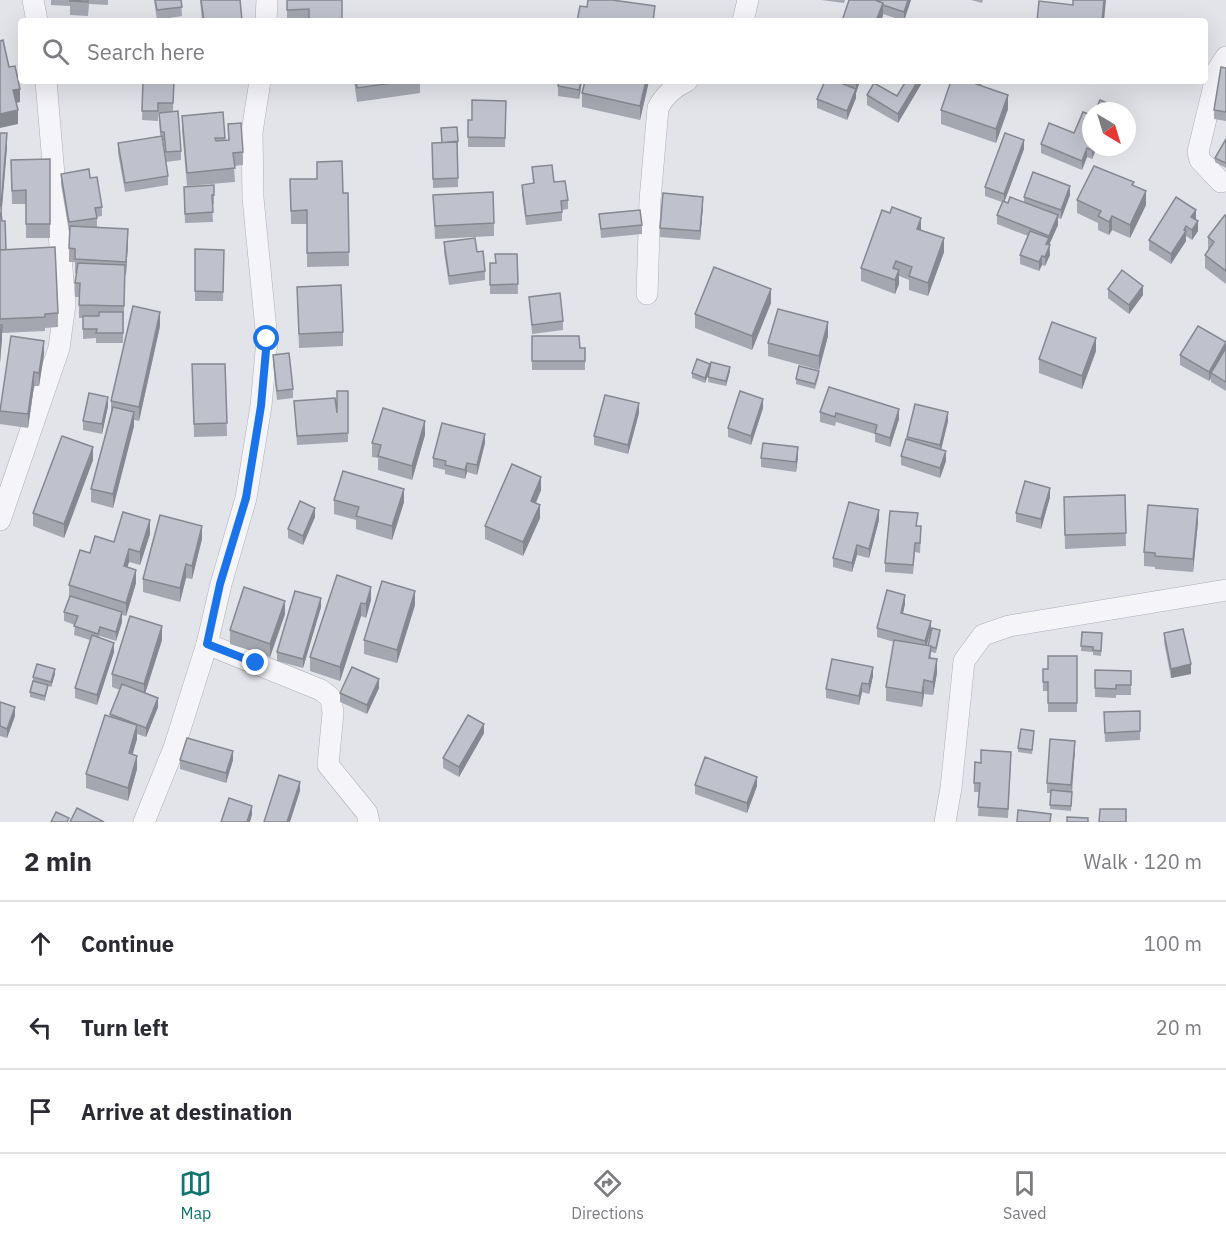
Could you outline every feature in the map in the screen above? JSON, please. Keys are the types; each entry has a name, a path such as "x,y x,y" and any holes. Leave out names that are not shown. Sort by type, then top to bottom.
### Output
{"street":[{"path":"33,0 36,18"},
{"path":"266,18 267,0"},
{"path":"744,18 748,0"},
{"path":"1221,182 1200,160 1198,152 1218,69 1226,57"},
{"path":"0,520 59,348 65,304 46,84"},
{"path":"144,822 174,748 207,644 220,584 246,498 261,406 267,339 254,198 252,132 260,84"},
{"path":"647,294 650,200 658,108 666,96 680,84"},
{"path":"945,822 951,788 964,661 982,635 1009,626 1226,590"},
{"path":"207,644 310,686 331,698 333,712 328,765 367,813 369,822"}],"building":[{"path":"88,0 88,2 70,1"},
{"path":"155,0 181,0 182,7 157,10"},
{"path":"201,0 240,0 242,18 204,18"},
{"path":"287,0 342,0 342,18 309,18 309,9 287,10"},
{"path":"588,0 612,0 655,6 653,18 578,18 580,6 587,7"},
{"path":"849,0 875,0 883,3 877,18 843,18"},
{"path":"875,0 908,0 904,12"},
{"path":"1073,0 1104,0 1102,18 1037,18 1039,1 1073,5"},
{"path":"3,40 9,67 15,66 20,89 13,90 18,110 0,114 0,41"},
{"path":"1221,67 1226,68 1226,112 1214,110"},
{"path":"143,84 174,84 173,103 158,103 158,111 142,111"},
{"path":"356,84 386,84 357,88"},
{"path":"558,84 580,84 579,90 558,86"},
{"path":"584,84 645,84 640,106 582,93"},
{"path":"824,84 844,84 856,89 847,111 817,99"},
{"path":"873,84 876,84 897,96 904,84 916,84 898,114 867,95"},
{"path":"950,84 976,84 1008,95 996,129 941,110"},
{"path":"472,100 506,101 505,138 468,137 468,120 472,120"},
{"path":"178,111 181,151 166,152 159,113"},
{"path":"223,112 225,138 215,138 216,141 229,140 228,124 241,123 243,152 233,153 235,168 187,173 182,116"},
{"path":"1082,114 1082,156 1084,156 1082,161 1041,144 1049,123 1074,133"},
{"path":"457,127 458,141 442,143 441,128"},
{"path":"0,133 7,133 1,206 0,206"},
{"path":"1005,133 1024,140 1004,194 985,187"},
{"path":"162,136 168,176 125,183 118,143"},
{"path":"1226,139 1226,163 1215,158"},
{"path":"457,142 458,178 433,179 432,143"},
{"path":"50,159 50,224 26,224 26,190 12,191 11,160"},
{"path":"342,161 343,193 348,193 349,252 307,253 307,210 291,211 290,179 317,179 317,162"},
{"path":"552,165 554,182 565,181 568,200 561,201 562,212 526,216 522,185 534,183 532,167"},
{"path":"1094,166 1134,182 1132,185 1146,191 1130,225 1112,216 1109,222 1098,216 1101,211 1077,200"},
{"path":"89,169 90,178 97,177 102,207 95,208 97,218 69,222 61,174"},
{"path":"1033,172 1070,186 1061,210 1024,197"},
{"path":"214,185 213,212 185,214 184,187"},
{"path":"493,192 494,223 435,226 433,195"},
{"path":"663,193 703,197 700,231 660,228"},
{"path":"1010,197 1058,215 1049,236 997,215 1003,201 1008,203"},
{"path":"1176,197 1196,210 1191,217 1198,221 1192,230 1186,226 1184,230 1186,231 1171,254 1149,240"},
{"path":"892,207 921,218 917,229 944,238 928,283 909,276 912,267 896,261 893,268 899,270 895,280 861,268 882,210 890,213"},
{"path":"640,210 642,225 601,229 599,214"},
{"path":"0,213 2,221 5,221 6,250 0,250"},
{"path":"1225,215 1226,271 1205,255 1214,242 1208,237"},
{"path":"70,226 128,229 126,262 75,259 75,249 69,248"},
{"path":"1030,231 1049,238 1046,244 1050,245 1045,257 1042,256 1039,262 1020,255"},
{"path":"475,238 477,252 483,251 485,271 449,276 444,242"},
{"path":"55,247 58,313 45,314 45,317 0,319 0,250"},
{"path":"195,249 224,250 223,292 195,291"},
{"path":"495,254 517,254 518,284 490,285 490,263 496,263"},
{"path":"78,263 125,265 124,306 79,305 80,283 75,283"},
{"path":"714,267 771,289 752,336 695,314"},
{"path":"1122,270 1143,286 1129,305 1108,289"},
{"path":"341,285 343,332 299,334 297,287"},
{"path":"560,293 563,321 532,325 529,297"},
{"path":"133,306 160,312 139,407 111,401"},
{"path":"778,309 828,322 819,356 768,343"},
{"path":"99,312 123,312 123,333 96,333 97,329 83,329 83,316 99,316"},
{"path":"1052,322 1096,338 1082,376 1039,359"},
{"path":"0,325 2,325 0,349"},
{"path":"1198,326 1226,342 1209,372 1180,355"},
{"path":"11,336 44,341 39,373 34,372 28,414 0,411"},
{"path":"532,336 579,336 580,348 585,348 585,361 532,361"},
{"path":"1226,348 1226,382 1211,373"},
{"path":"289,353 293,389 277,391 273,355"},
{"path":"697,359 710,364 705,378 692,373"},
{"path":"711,362 730,367 726,381 708,377"},
{"path":"192,364 225,364 227,423 194,424"},
{"path":"799,366 819,371 815,384 796,379"},
{"path":"829,387 899,409 890,438 875,433 877,425 836,413 835,417 820,412"},
{"path":"337,391 348,391 348,433 297,436 294,401 335,398 337,413"},
{"path":"740,391 763,399 751,436 728,428"},
{"path":"89,393 108,397 102,424 83,421"},
{"path":"605,395 639,403 628,445 594,436"},
{"path":"915,404 948,412 940,445 907,437"},
{"path":"113,407 134,412 113,494 91,489"},
{"path":"383,408 425,421 412,466 378,456 381,445 372,443"},
{"path":"442,423 485,434 477,465 467,463 465,470 445,465 446,461 433,458"},
{"path":"62,436 93,447 64,524 33,513"},
{"path":"906,439 946,451 940,468 901,456"},
{"path":"763,443 798,447 796,462 761,458"},
{"path":"512,464 541,477 531,501 540,505 523,542 485,526"},
{"path":"343,471 404,489 392,526 356,516 359,507 334,500"},
{"path":"1025,481 1050,488 1041,519 1016,513"},
{"path":"1125,495 1126,533 1065,535 1064,497"},
{"path":"300,501 315,508 303,536 288,529"},
{"path":"849,502 879,510 869,549 857,545 852,563 833,558"},
{"path":"1148,505 1198,509 1193,559 1155,556 1155,553 1144,552"},
{"path":"890,511 918,513 916,526 921,526 920,543 915,543 913,565 885,563"},
{"path":"123,512 150,520 140,552 129,549 124,566 136,570 126,603 69,585 80,550 90,553 95,536 114,542"},
{"path":"160,515 202,526 192,566 186,564 180,588 143,579"},
{"path":"337,575 371,587 366,604 361,603 340,667 310,657"},
{"path":"382,581 415,591 397,650 364,640"},
{"path":"244,587 285,601 270,644 230,630"},
{"path":"887,590 905,595 901,613 931,621 925,641 877,628"},
{"path":"295,591 321,598 303,659 277,652"},
{"path":"70,596 122,612 116,632 100,627 98,634 74,626 78,616 64,612"},
{"path":"130,616 162,626 144,684 112,674"},
{"path":"932,628 940,630 936,648 928,646"},
{"path":"1183,629 1191,664 1171,669 1164,633"},
{"path":"1082,632 1102,633 1101,651 1093,650 1093,647 1081,646"},
{"path":"92,635 114,643 97,695 75,688"},
{"path":"894,640 931,646 929,658 937,659 933,682 924,680 922,693 886,687"},
{"path":"1048,656 1077,656 1077,703 1048,703 1048,682 1043,682 1043,669 1048,669"},
{"path":"832,659 873,667 869,684 862,683 859,696 826,689"},
{"path":"37,664 55,669 51,682 33,677"},
{"path":"352,667 379,679 367,705 340,693"},
{"path":"1095,670 1131,671 1131,685 1116,685 1116,689 1095,688"},
{"path":"33,681 48,685 45,696 30,692"},
{"path":"122,684 158,698 146,728 110,714"},
{"path":"0,702 15,707 7,729 0,726"},
{"path":"1140,711 1140,731 1105,733 1104,712"},
{"path":"105,715 137,725 129,753 137,756 128,788 86,774"},
{"path":"468,715 484,724 459,767 443,758"},
{"path":"1021,729 1034,731 1032,750 1018,748"},
{"path":"187,738 233,751 226,773 180,760"},
{"path":"1050,739 1075,741 1071,785 1047,783"},
{"path":"981,750 1011,752 1008,809 978,807 980,783 974,783 975,762 981,763"},
{"path":"705,757 757,777 747,803 695,785"},
{"path":"279,775 300,782 287,822 264,822"},
{"path":"1051,790 1072,792 1071,806 1050,805"},
{"path":"229,798 252,806 247,822 221,822"},
{"path":"77,808 104,822 70,822"},
{"path":"1100,809 1126,809 1126,822 1099,822"},
{"path":"1018,810 1051,814 1050,822 1017,822"},
{"path":"56,812 69,818 67,822 51,822"},
{"path":"1067,817 1088,818 1088,822 1067,822"}],"route":[{"path":"256,663 207,644 220,584 246,498 261,406 267,339"}]}
